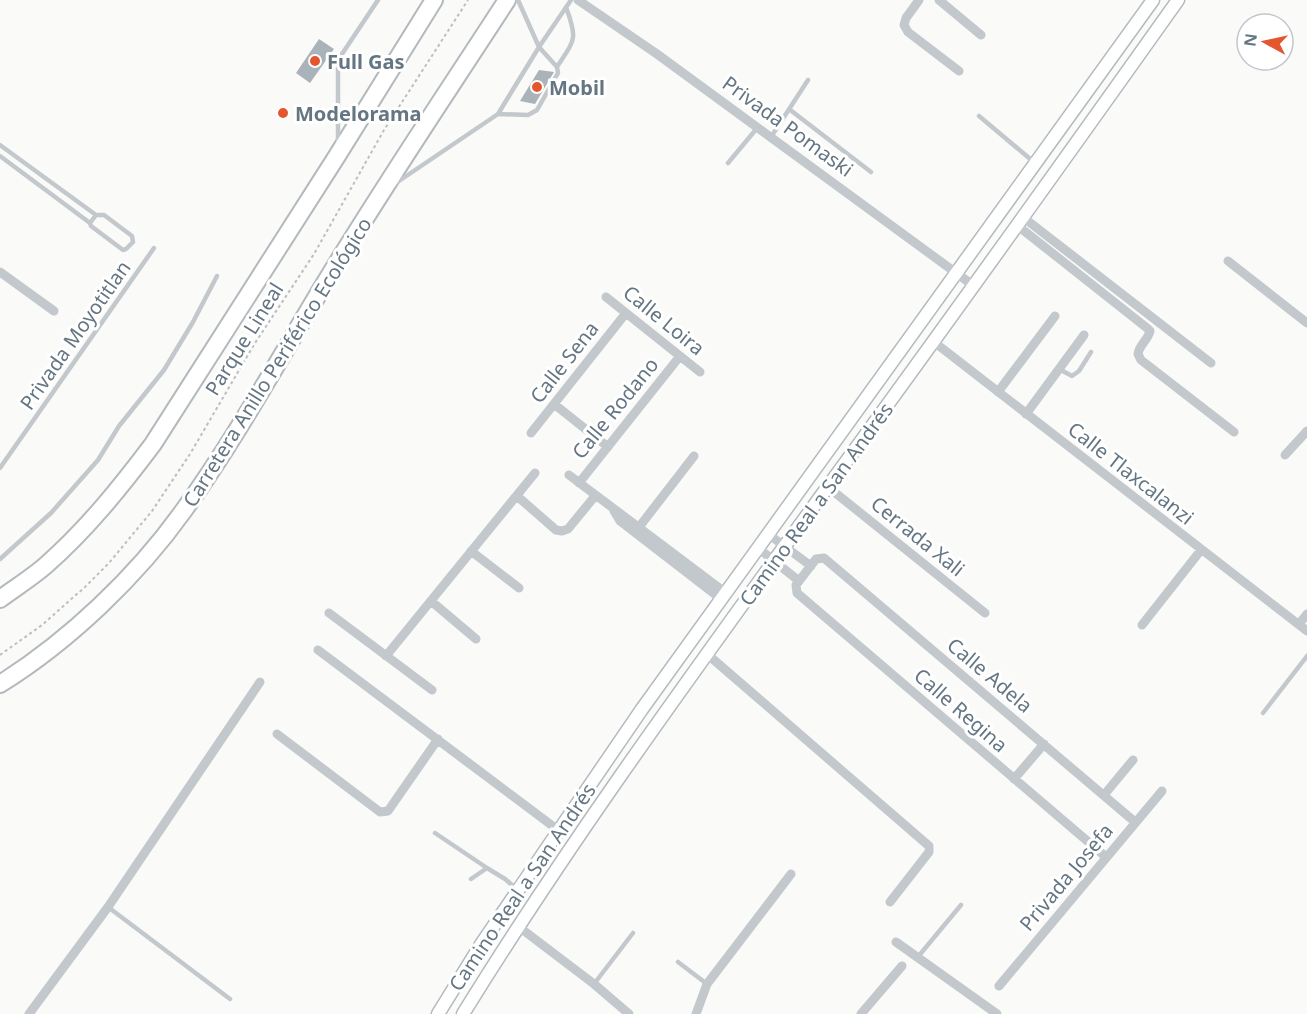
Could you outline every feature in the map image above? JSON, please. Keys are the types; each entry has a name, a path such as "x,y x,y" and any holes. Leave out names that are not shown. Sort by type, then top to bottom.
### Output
{"highway":[{"path":"0,599 43,567 81,532 123,484 153,444 434,0"},
{"name":"Carretera Anillo Periférico Ecológico","path":"0,684 44,654 118,588 184,511 224,450 326,280 507,0"}],"main road":[{"name":"Camino Real a San Andrés","path":"463,1014 614,785 1021,222 1178,0"},
{"name":"Camino Real a San Andrés","path":"438,1014 476,952 558,830 768,534 1053,140 1149,2"},
{"path":"1053,140 1070,152"},
{"path":"476,952 494,964"}],"street":[{"name":"Privada Pomaski","path":"578,0 657,54 974,286"},
{"path":"919,0 906,18 904,25 908,32 959,71"},
{"path":"939,0 981,35"},
{"path":"1021,222 1211,363"},
{"path":"1021,222 1150,331 1138,349 1141,360 1234,432"},
{"path":"1228,261 1307,323"},
{"path":"0,272 54,311"},
{"name":"Calle Loira","path":"606,297 700,372"},
{"name":"Calle Sena","path":"531,433 626,312"},
{"path":"998,392 1055,316"},
{"path":"1026,414 1084,335"},
{"name":"Calle Tlaxcalanzi","path":"934,342 1307,631"},
{"name":"Calle Rodano","path":"579,483 680,356"},
{"path":"554,404 608,447"},
{"path":"1285,455 1307,431"},
{"path":"637,530 694,456"},
{"path":"386,656 535,473"},
{"path":"569,475 614,511 620,521 637,530 724,596"},
{"name":"Cerrada Xali","path":"828,487 986,613"},
{"path":"517,496 556,530 562,531 568,529 595,496"},
{"path":"768,534 811,566 797,585"},
{"name":"Calle Regina","path":"758,549 774,561 797,585 797,593 1106,857"},
{"path":"1142,625 1201,550"},
{"path":"471,552 519,588"},
{"name":"Calle Adela","path":"811,566 816,559 824,558 1135,822"},
{"path":"430,601 476,639"},
{"path":"329,613 432,690"},
{"path":"1299,624 1307,614"},
{"path":"318,650 558,830"},
{"path":"707,654 929,846 929,852 890,902"},
{"path":"29,1014 108,907 260,682"},
{"path":"277,734 384,813 388,811 438,740"},
{"path":"1014,779 1044,744"},
{"path":"1104,795 1133,760"},
{"name":"Privada Josefa","path":"999,986 1161,791"},
{"path":"696,1014 707,984 790,874"},
{"path":"519,927 594,984 629,1014"},
{"path":"896,942 997,1014"},
{"path":"861,1014 902,966"}],"lane":[{"path":"337,156 338,60 378,0"},
{"path":"498,114 528,114 537,110 558,73 557,67 539,47 518,0"},
{"path":"384,192 498,114 571,0"},
{"path":"557,67 574,41 573,26 566,7"},
{"path":"771,137 808,80"},
{"path":"789,109 871,172"},
{"path":"979,117 1036,163"},
{"path":"728,163 758,127"},
{"path":"0,145 96,215 104,215 132,236 133,242 123,250 0,156"},
{"path":"90,223 96,215"},
{"name":"Privada Moyotitlan","path":"0,468 154,248"},
{"path":"0,560 51,513 98,460 119,426 164,370 217,276"},
{"path":"1059,369 1072,376 1079,372 1091,352"},
{"path":"1263,713 1307,656"},
{"path":"435,833 518,890"},
{"path":"471,879 487,868"},
{"path":"917,958 962,905"},
{"path":"108,907 230,999"},
{"path":"594,984 633,933"},
{"path":"678,962 707,984"}],"path":[{"name":"Parque Lineal","path":"0,655 42,625 85,587 109,563 152,511 190,454 255,343 314,254 384,130 468,0"}],"building":[{"name":"Full Gas","path":"319,39 334,49 310,83 296,73"},
{"name":"Mobil","path":"539,70 554,72 535,104 520,101"}],"place":[{"name":"Full Gas","path":"315,61"},
{"name":"Mobil","path":"537,87"},
{"name":"Modelorama","path":"283,113"}]}
